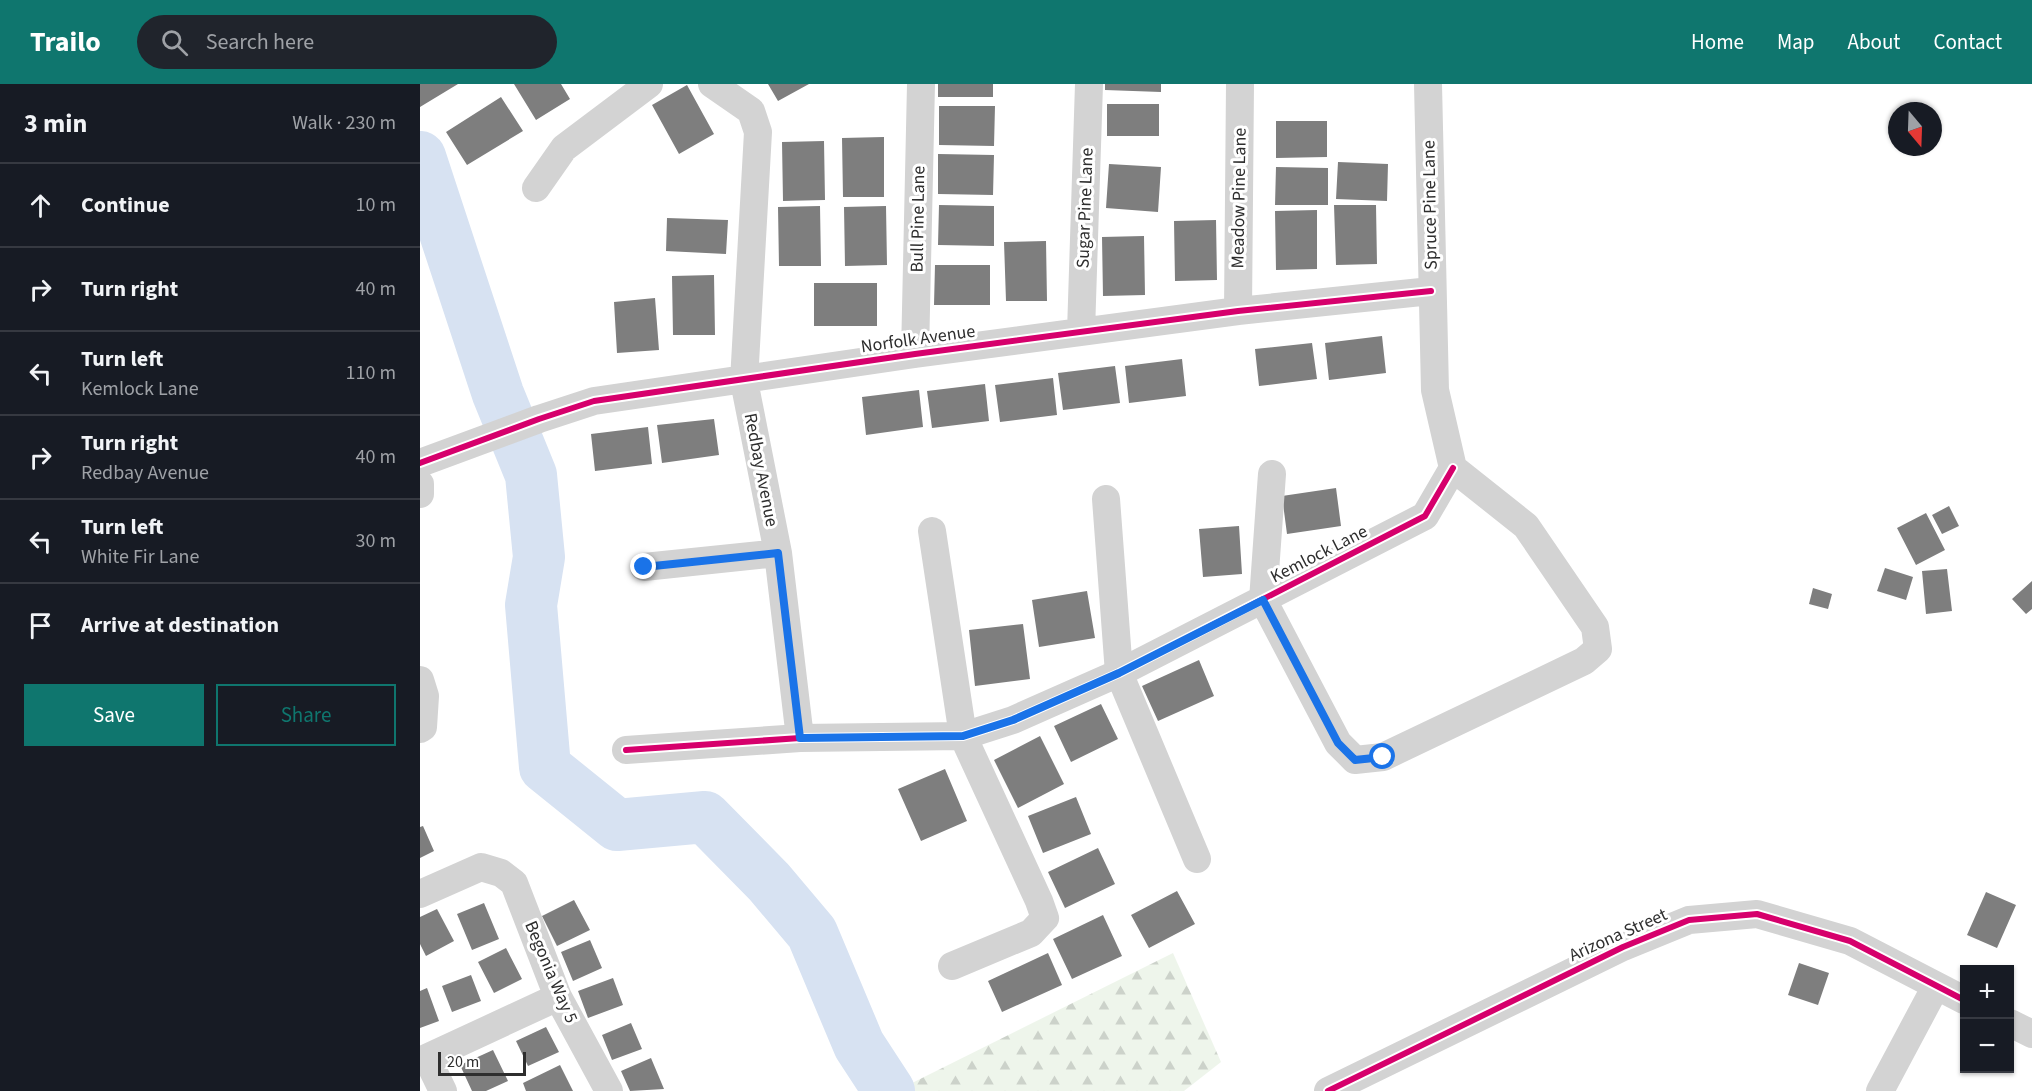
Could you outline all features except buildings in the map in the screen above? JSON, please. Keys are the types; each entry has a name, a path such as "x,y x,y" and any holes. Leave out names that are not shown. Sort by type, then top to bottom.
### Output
{"street":[{"path":"536,188 564,148 649,84"},
{"name":"Redbay Avenue","path":"712,84 751,111 758,132 744,381 778,553 800,738"},
{"name":"Bull Pine Lane","path":"915,354 921,84"},
{"name":"Sugar Pine Lane","path":"1081,332 1089,84"},
{"name":"Meadow Pine Lane","path":"1238,311 1240,84"},
{"name":"Spruce Pine Lane","path":"1428,84 1435,390 1453,468"},
{"name":"Norfolk Avenue","path":"426,461 594,401 744,381 915,354 1238,311 1431,291"},
{"path":"1272,474 1263,600 1338,743 1355,760 1383,757 1584,661 1598,649 1595,627 1526,526 1453,468"},
{"name":"Kemlock Lane","path":"626,750 800,738 963,736 1013,720 1119,673 1425,516 1453,468"},
{"path":"420,484 420,494"},
{"path":"1106,499 1119,673 1197,859"},
{"path":"932,531 963,736 1045,918 1031,933 952,966"},
{"path":"644,567 778,553"},
{"path":"420,680 425,696 423,727 420,729"},
{"name":"Begonia Way 5","path":"420,894 481,867 501,873 514,883 558,998 609,1091"},
{"name":"Arizona Street","path":"1328,1091 1623,947 1689,920 1757,914 1850,941 1960,998"},
{"path":"1880,1091 1936,986"},
{"path":"443,1091 424,1060 558,998"},
{"path":"2014,1025 2032,1034"}],"green space":[{"path":"1173,953 1221,1062 1184,1091 896,1091"}],"waterway":[{"path":"420,157 498,394 531,475 539,557 531,605 545,767 617,825 705,817 769,882 812,933 859,1045 889,1091"}],"cycle path":[{"path":"420,463 594,401 915,354 1238,311 1431,291"},
{"path":"626,750 800,738 963,736 1013,720 1119,673 1425,516 1453,468"},
{"path":"1328,1091 1623,947 1689,920 1757,914 1850,941 1960,998"}],"route":[{"path":"644,567 778,553 800,738 963,736 1013,720 1119,673 1263,600 1338,743 1355,760 1383,757"}]}
